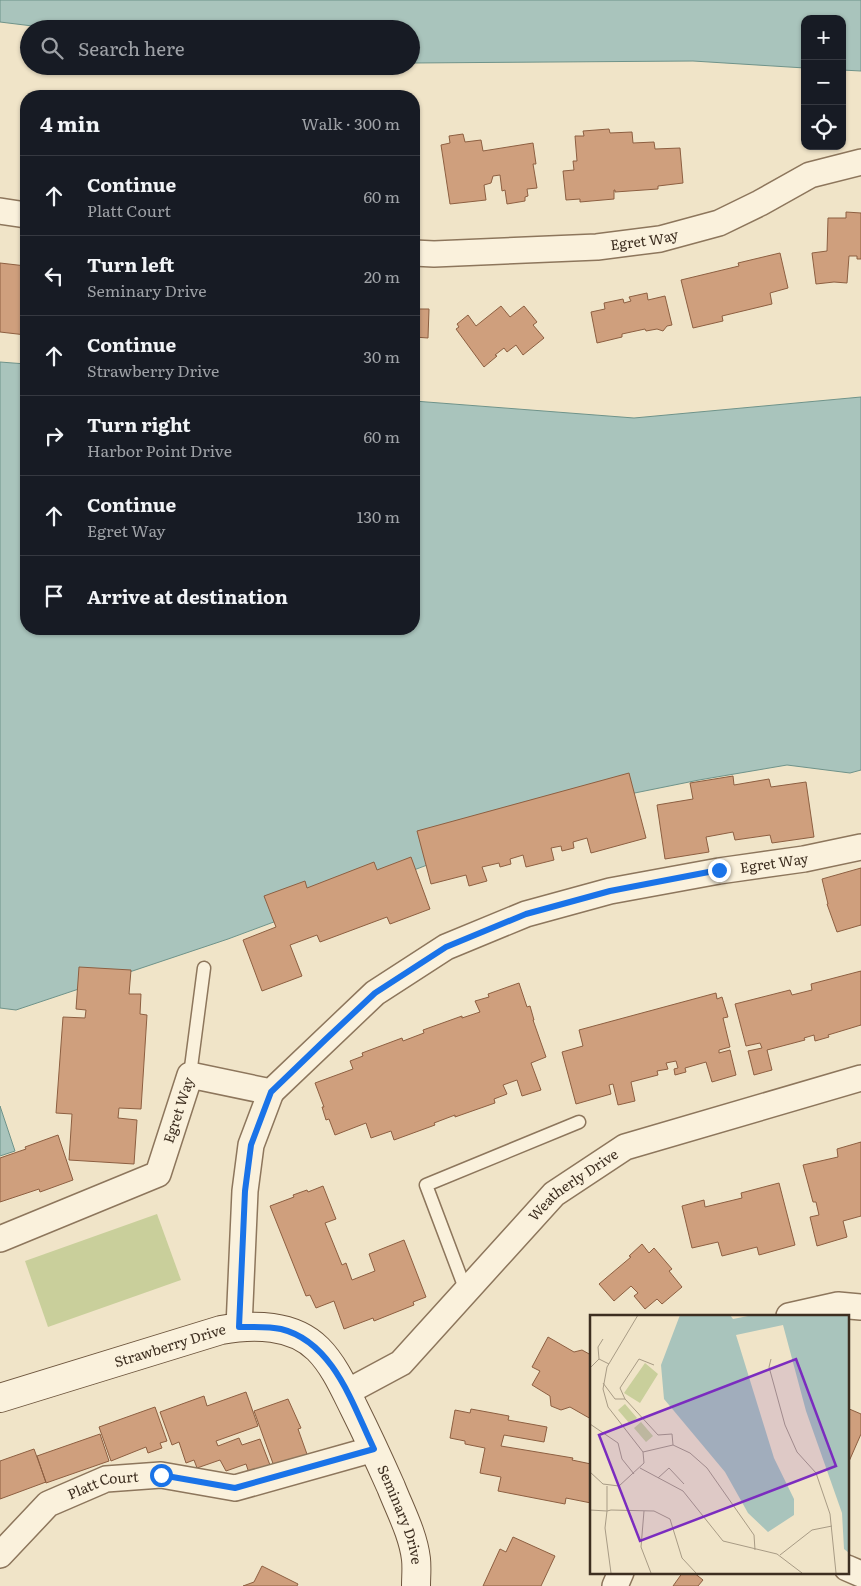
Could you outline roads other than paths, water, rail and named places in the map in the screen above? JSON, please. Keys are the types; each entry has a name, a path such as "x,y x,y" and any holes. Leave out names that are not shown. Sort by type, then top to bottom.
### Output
{"street":[{"name":"Egret Way","path":"420,253 597,247 660,239 719,223 810,175 861,162"},
{"path":"0,211 20,213"},
{"name":"Egret Way","path":"0,1239 158,1174 190,1075 271,1092 375,993 446,947 526,914 610,891 719,870 804,859 861,847"},
{"name":"Weatherly Drive","path":"347,1392 400,1363 554,1194 625,1146 861,1078"},
{"path":"239,1327 245,1191 251,1145 271,1092"},
{"path":"793,1315 838,1305 861,1307"},
{"name":"Strawberry Drive","path":"0,1398 176,1343 221,1330 239,1327 281,1329 300,1337 318,1349 332,1367 347,1392"},
{"name":"Seminary Drive","path":"347,1392 409,1531 416,1559 416,1586"},
{"name":"Platt Court","path":"0,1555 48,1504 106,1478 161,1475 235,1488 374,1449"},
{"path":"848,1568 861,1574"},
{"path":"615,1586 620,1574"}],"lane":[{"path":"190,1075 204,968"},
{"path":"466,1291 426,1185 579,1122"}],"water":[{"path":"0,0 861,0 861,71 846,70 846,15 801,15 801,68 693,61 420,63 420,20 20,20 20,24 0,22"},
{"path":"0,362 20,364 20,635 420,635 420,401 634,418 861,397 861,770 850,773 787,765 605,799 228,939 16,1010 0,1008"},
{"path":"0,1106 15,1151 0,1156"}]}
